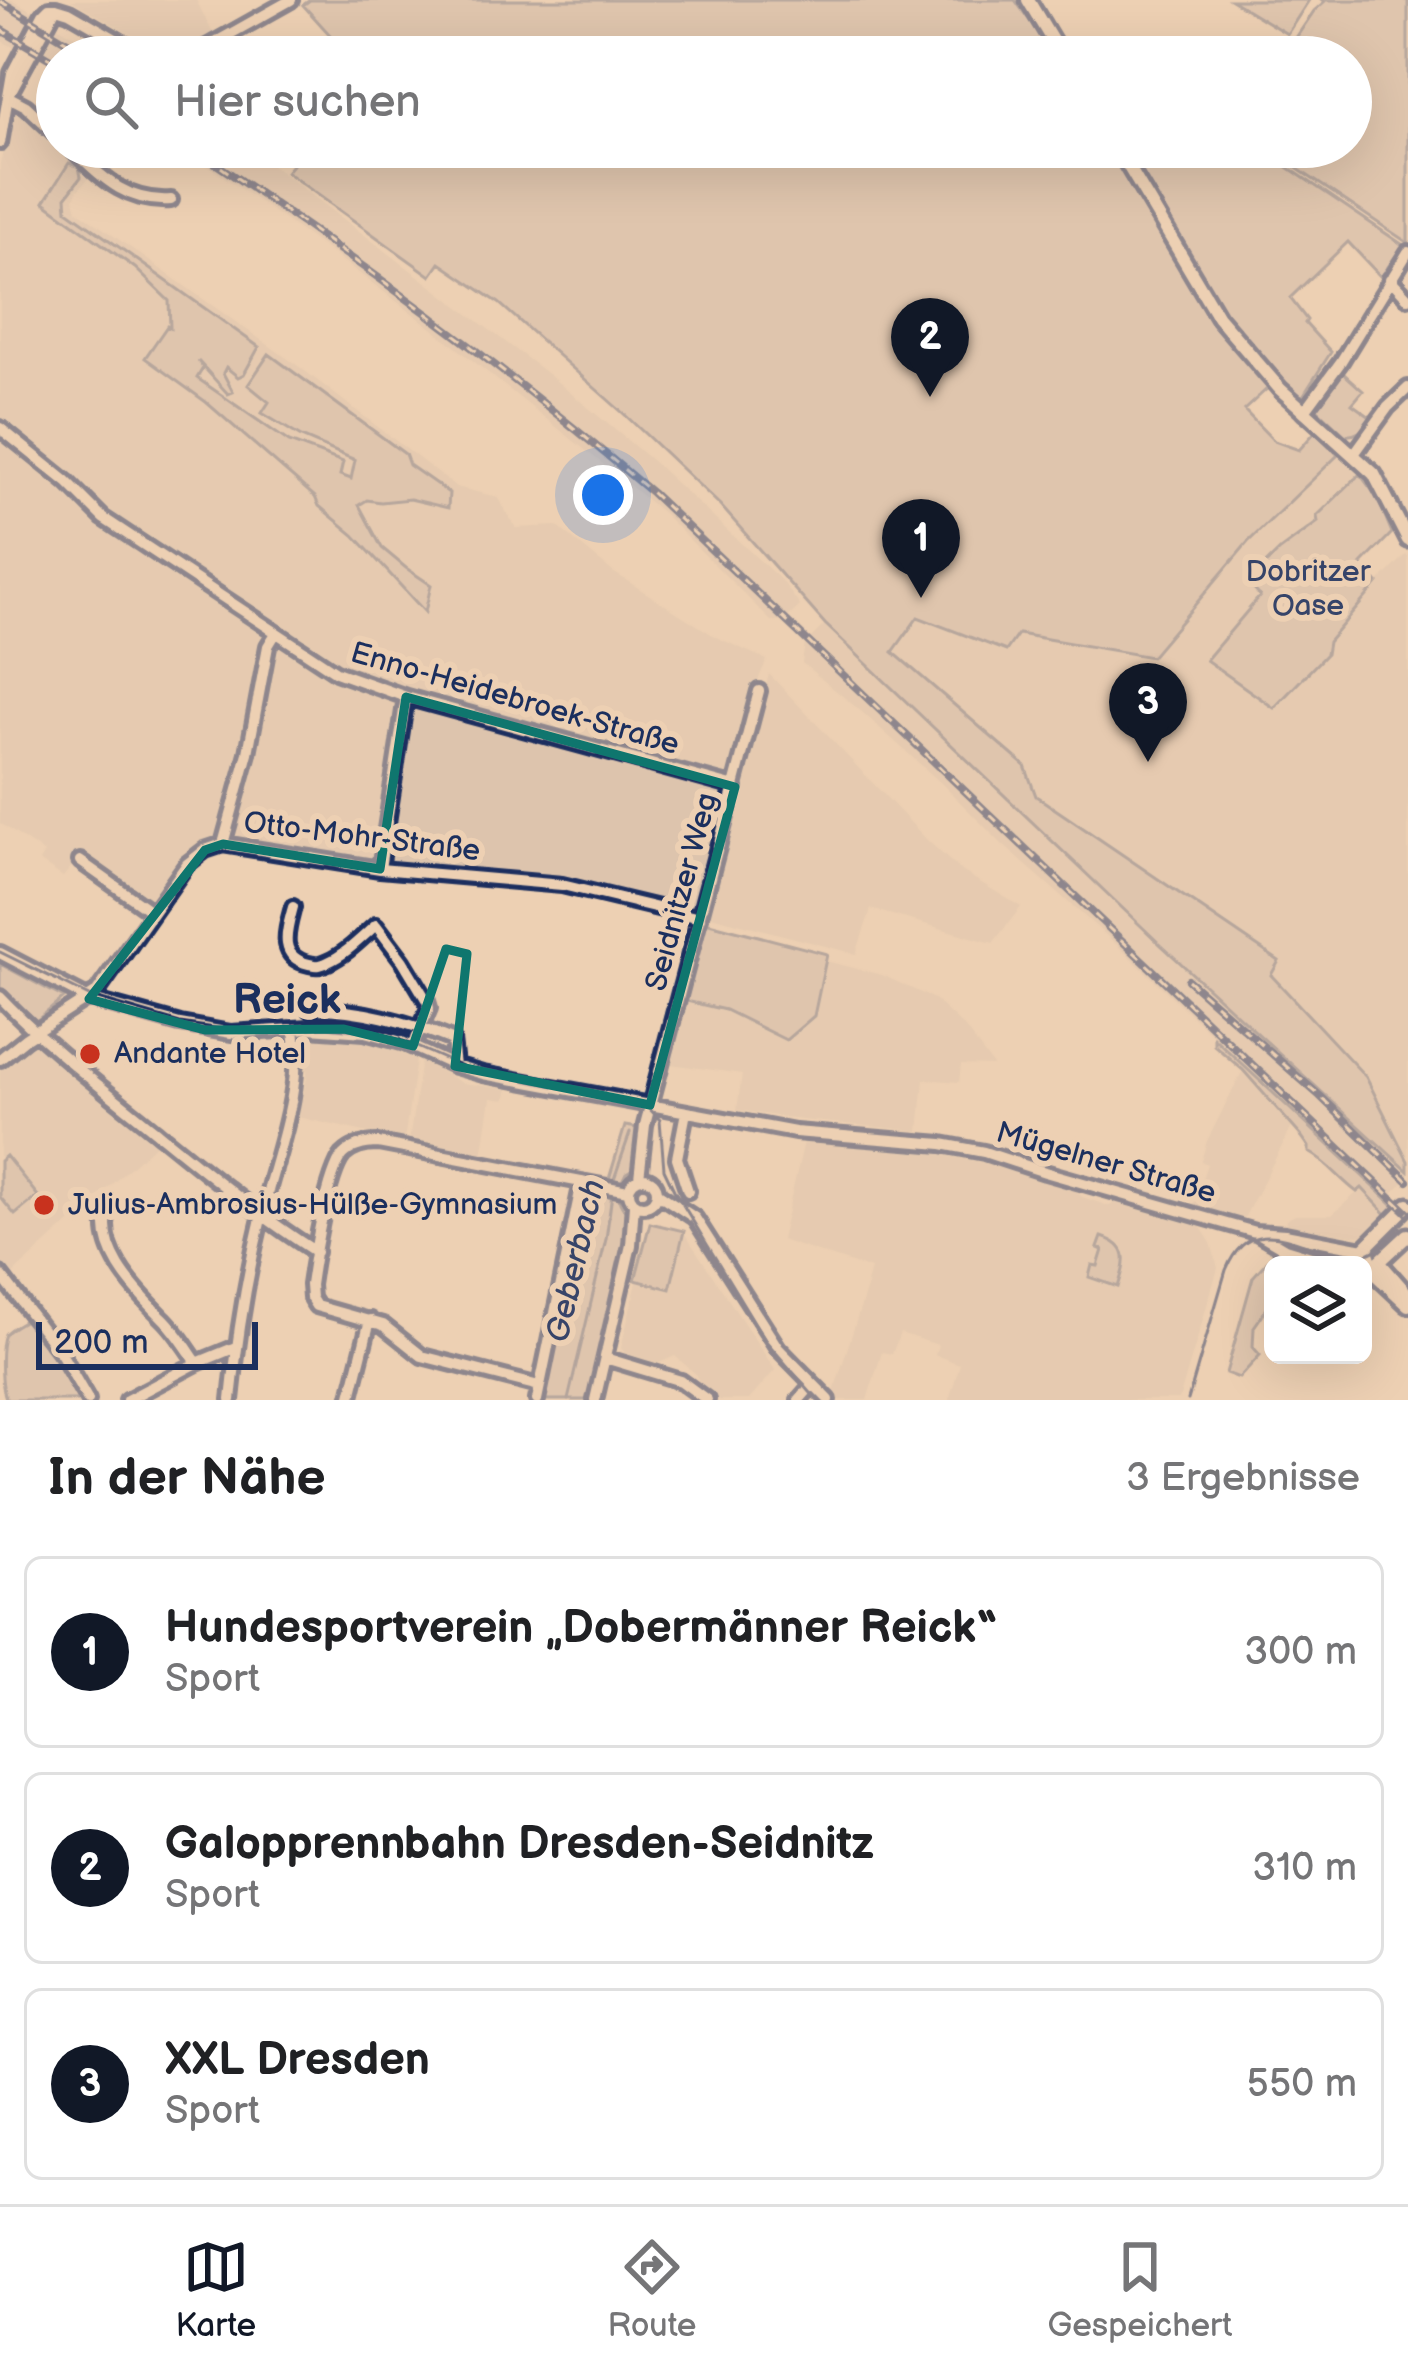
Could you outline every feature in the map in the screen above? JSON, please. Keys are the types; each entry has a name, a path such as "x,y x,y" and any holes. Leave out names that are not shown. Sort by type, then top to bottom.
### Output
{"main road":[{"path":"1028,3 1049,36"},
{"path":"1129,168 1218,317 1280,389 1374,474 1408,540"},
{"path":"1368,1256 1366,1247 1408,1205"},
{"path":"1372,1264 1408,1235"},
{"path":"1372,1266 1408,1295"},
{"path":"1372,1266 1408,1305"}],"street":[{"path":"226,36 290,0"},
{"path":"0,142 12,73 46,9 53,4 111,36"},
{"path":"10,94 36,115"},
{"path":"94,168 123,193 171,200"},
{"path":"1304,412 1408,252"},
{"path":"1390,279 1408,298"},
{"path":"1354,454 1388,406 1408,388"},
{"name":"Enno-Heidebroek-Straße","path":"0,428 103,518 336,672 406,697 735,788"},
{"path":"223,844 248,753 268,646 275,633"},
{"name":"Seidnitzer Weg","path":"644,1178 645,1125 759,691"},
{"path":"380,869 406,697"},
{"name":"Otto-Mohr-Straße","path":"89,999 187,864 223,844 380,869 562,885 700,918"},
{"path":"80,862 152,912"},
{"path":"293,907 284,941 302,963 322,965 376,925 429,1007 413,1046"},
{"path":"0,953 89,999 205,1030 364,1032 483,1074 650,1105"},
{"path":"0,997 34,1033 261,1217 316,1252"},
{"path":"0,1059 89,999"},
{"path":"310,1009 334,1008 422,1027 452,1040 455,1066"},
{"path":"231,1400 236,1346 261,1217 296,1076 294,1029"},
{"name":"Mügelner Straße","path":"650,1105 794,1132 942,1144 1002,1157 1255,1232 1366,1247"},
{"path":"686,1112 677,1158 688,1191"},
{"path":"539,1386 422,1356 389,1328 316,1306 309,1292 316,1252 334,1168 349,1150 378,1143 582,1181 683,1214 699,1224 778,1348 829,1400"},
{"path":"595,1400 631,1245 655,1184 644,1178 617,1189"},
{"path":"537,1400 582,1181"},
{"path":"111,1204 105,1234 110,1249 143,1299 197,1363"},
{"name":"Mügelner Straße","path":"1255,1232 1307,1256"},
{"path":"0,1274 62,1355 88,1400"},
{"path":"350,1400 370,1320"},
{"path":"127,1400 236,1346"},
{"path":"605,1358 681,1381 707,1400"},
{"path":"799,1400 812,1385"}],"highlighted area":[{"path":"406,697 735,787 650,1105 455,1066 467,954 446,949 413,1046 344,1029 205,1030 89,999 205,850 223,844 380,869"}],"shaded area":[{"path":"0,0 13,0 74,36 36,36 36,56 0,40"},
{"path":"71,0 196,0 213,34 209,36 133,36"},
{"path":"15,103 36,122 36,168 85,168 92,175 77,191 77,210 301,368 456,487 497,497 516,528 557,526 613,572 716,637 767,660 693,918 562,885 380,869 223,844 205,850 152,912 77,860 63,877 39,861 44,853 0,823 0,163"},
{"path":"211,168 276,168 549,375 650,459 783,582 800,606 783,622 771,621 663,513 332,253"},
{"path":"1338,455 1360,474 1318,516 1318,522 1248,581 1261,595 1206,660 1328,642 1378,583 1408,557 1408,1161 1366,1077 1271,975 1279,960 1036,796 1025,766 893,652 918,616 1005,651 1018,633 1151,657 1248,542"},
{"path":"825,624 1161,945 1402,1165 1408,1178 1387,1199 941,783 802,663 805,644"},
{"path":"769,674 928,841 960,870 1021,907 993,943 871,909 856,954 707,915"},
{"path":"826,961 882,975 934,999 965,1028 993,1066 961,1065 959,1082 924,1079 919,1131 737,1110 742,1074 671,1064 686,1001 725,1010 787,1040 814,1016"},
{"path":"308,1038 366,1041 416,1060 404,1141 298,1117 307,1077"},
{"name":"Julius-Ambrosius-Hülße-Gymnasium","path":"34,1044 157,1143 13,1274 0,1267 0,1067"},
{"path":"421,1060 462,1083 508,1089 505,1100 491,1098 482,1156 409,1142"},
{"path":"1243,1070 1292,1127 1244,1218 1193,1205 1207,1164 1201,1161 1207,1141"},
{"path":"804,1142 937,1153 1004,1167 1108,1206 1115,1202 1200,1226 1218,1268 1179,1400 949,1400 960,1364 935,1355 938,1345 900,1333 892,1354 882,1352 867,1400 839,1400 833,1394 870,1269 781,1240"},
{"path":"1362,1188 1388,1216 1367,1234 1283,1229 1295,1215 1332,1215"},
{"path":"685,1234 775,1370 749,1400 719,1400 675,1356 657,1364 621,1348 637,1282 670,1290"}],"green space":[{"path":"310,0 1015,0 1040,36 331,36 303,5"},
{"path":"1231,0 1309,0 1287,34"},
{"path":"1408,0 1408,243 1296,168 1372,168 1372,36 1297,36 1324,2"},
{"path":"66,168 79,168 81,177 66,197 67,210 259,347 244,374 238,377 226,367 223,373 233,392 228,394 198,361 203,368 197,378 289,442 343,462 340,475 351,479 355,460 301,437 262,413 269,402 248,385 269,354 405,454 409,465 449,493 448,508 410,499 367,500 359,505 382,548 431,585 425,612 315,497 206,402 145,358 170,328 169,301 135,268 44,202"},
{"path":"289,168 1120,168 1212,323 1269,387 1244,410 1274,441 1299,450 1315,432 1338,455 1248,542 1151,657 1018,634 1006,651 918,617 893,652 1025,766 1036,796 1279,961 1271,975 1366,1077 1408,1161 1408,1171 1161,945 825,624 720,505 623,413 499,303 440,263 431,276 286,172"},
{"path":"1135,168 1289,168 1403,245 1381,277 1348,242 1290,298 1331,352 1303,396 1288,388 1221,312"},
{"path":"1342,372 1363,391 1352,404 1373,419 1350,435 1317,409"},
{"name":"Dobritzer Oase","path":"1360,474 1377,497 1392,533 1362,564 1378,583 1328,642 1326,654 1274,708 1206,660 1260,596 1247,582 1318,522 1317,516"},
{"path":"705,922 827,954 814,1016 786,1040 725,1010 686,1001"},
{"path":"0,964 64,998 35,1022 0,989"},
{"path":"1214,1038 1395,1207 1388,1216 1362,1188 1357,1192 1309,1152 1302,1137 1243,1070 1214,1045"},
{"path":"625,1126 638,1128 636,1167 626,1173 619,1191 622,1207 632,1216 589,1400 542,1400 591,1177 609,1179"},
{"path":"6,1156 38,1196 15,1215 0,1197 0,1161"},
{"path":"650,1223 684,1231 670,1289 635,1280"},
{"path":"1102,1237 1118,1245 1124,1256 1118,1287 1089,1277 1092,1265 1098,1266"},
{"path":"1264,1265 1264,1313 1254,1327 1253,1347 1260,1355 1239,1378 1226,1373 1253,1277"},
{"path":"30,1317 82,1400 7,1400 3,1340 8,1331"}],"waterway":[{"name":"Geberbach","path":"568,1400 606,1239 614,1179 630,1133"}],"tram line":[{"path":"0,952 91,997 180,1023 241,1032 326,1027 366,1031 401,1040 467,1069 645,1104 660,1120 664,1169 674,1190 765,1340 817,1400"},
{"path":"1188,1400 1226,1270 1239,1249 1254,1238 1270,1236 1346,1256 1364,1255 1383,1244 1408,1217"}],"railway":[{"path":"0,1 58,36"},
{"path":"0,29 36,50"},
{"path":"221,168 427,313 652,493 1408,1213"},
{"path":"1188,980 1408,1181"}],"place":[{"name":"Galopprennbahn Dresden-Seidnitz","path":"930,397"},
{"name":"Hundesportverein „Dobermänner Reick“","path":"921,598"},
{"name":"XXL Dresden","path":"1148,762"},
{"name":"Andante Hotel","path":"90,1054"},
{"name":"Julius-Ambrosius-Hülße-Gymnasium","path":"44,1205"}],"district":[{"name":"Reick","path":"287,1000"}]}
